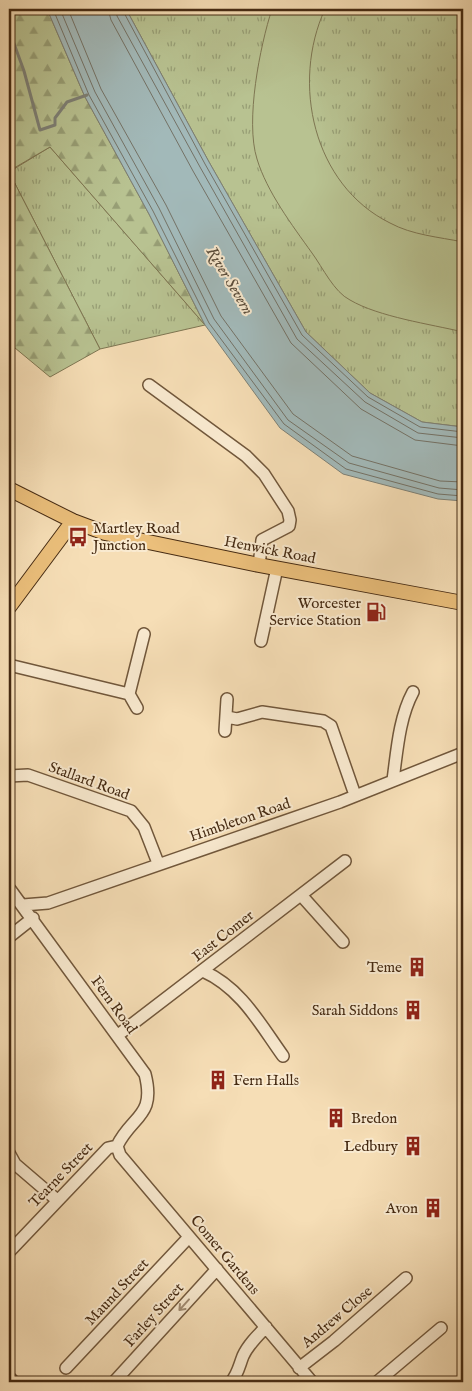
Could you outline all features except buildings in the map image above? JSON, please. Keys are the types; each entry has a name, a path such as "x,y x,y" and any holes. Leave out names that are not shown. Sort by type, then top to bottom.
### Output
{"main road":[{"name":"Henwick Road","path":"9,489 73,521 105,532 259,565 463,603"},
{"path":"9,607 73,521"}],"street":[{"path":"148,385 246,456 264,474 288,511 290,520 288,526 262,540 259,565"},
{"path":"261,641 277,568"},
{"path":"137,708 129,694 144,632"},
{"path":"9,665 129,694"},
{"path":"393,780 402,727 408,702 413,692"},
{"path":"225,731 227,699"},
{"path":"227,718 237,719 262,712 276,712 323,721 331,726 355,795"},
{"name":"Himbleton Road","path":"23,905 48,903 158,863 340,802 463,752"},
{"name":"Stallard Road","path":"9,776 28,775 131,811 144,828 158,863"},
{"name":"East Comer","path":"118,1035 345,861"},
{"name":"Fern Road","path":"9,888 33,918 142,1070 148,1090 143,1114 122,1136 117,1146"},
{"path":"301,895 343,942"},
{"path":"9,937 33,918"},
{"path":"203,971 215,976 239,994 283,1056"},
{"name":"Tearne Street","path":"9,1252 108,1148 117,1146"},
{"name":"Comer Gardens","path":"117,1146 120,1154 312,1382"},
{"path":"9,1153 15,1164 57,1200"},
{"name":"Maund Street","path":"66,1368 189,1237"},
{"name":"Farley Street","path":"114,1382 217,1269"},
{"name":"Andrew Close","path":"299,1368 334,1341 391,1285 406,1278"},
{"path":"230,1382 238,1374 243,1356 253,1339 266,1327"},
{"path":"377,1382 441,1328"},
{"path":"9,1377 14,1382"}],"green space":[{"path":"9,9 47,9 85,97 149,214 205,325 50,147 9,171"},
{"path":"126,9 463,9 463,427 422,422 370,393 306,332 209,162"},
{"path":"272,9 325,9 315,38 310,68 310,99 316,130 327,158 343,184 364,206 398,227 416,233 463,242 463,332 375,311 350,300 329,279 288,220 261,171 254,143 253,105 255,84"},
{"path":"50,147 205,325 100,349 9,172"},
{"path":"9,172 100,349 50,377 9,343"}],"water":[{"name":"River Severn","path":"47,9 126,9 209,162 306,332 370,393 422,422 463,427 463,501 438,499 343,474 280,428 205,325 149,214 85,97"}],"waterway":[{"path":"9,30 24,71 40,130 55,125 55,118 67,102 87,95"}],"place":[{"name":"Martley Road Junction","path":"78,537"},
{"name":"Worcester Service Station","path":"376,612"},
{"name":"Teme","path":"417,967"},
{"name":"Sarah Siddons","path":"413,1010"},
{"name":"Fern Halls","path":"218,1080"},
{"name":"Bredon","path":"336,1118"},
{"name":"Ledbury","path":"413,1146"},
{"name":"Avon","path":"433,1208"}]}
